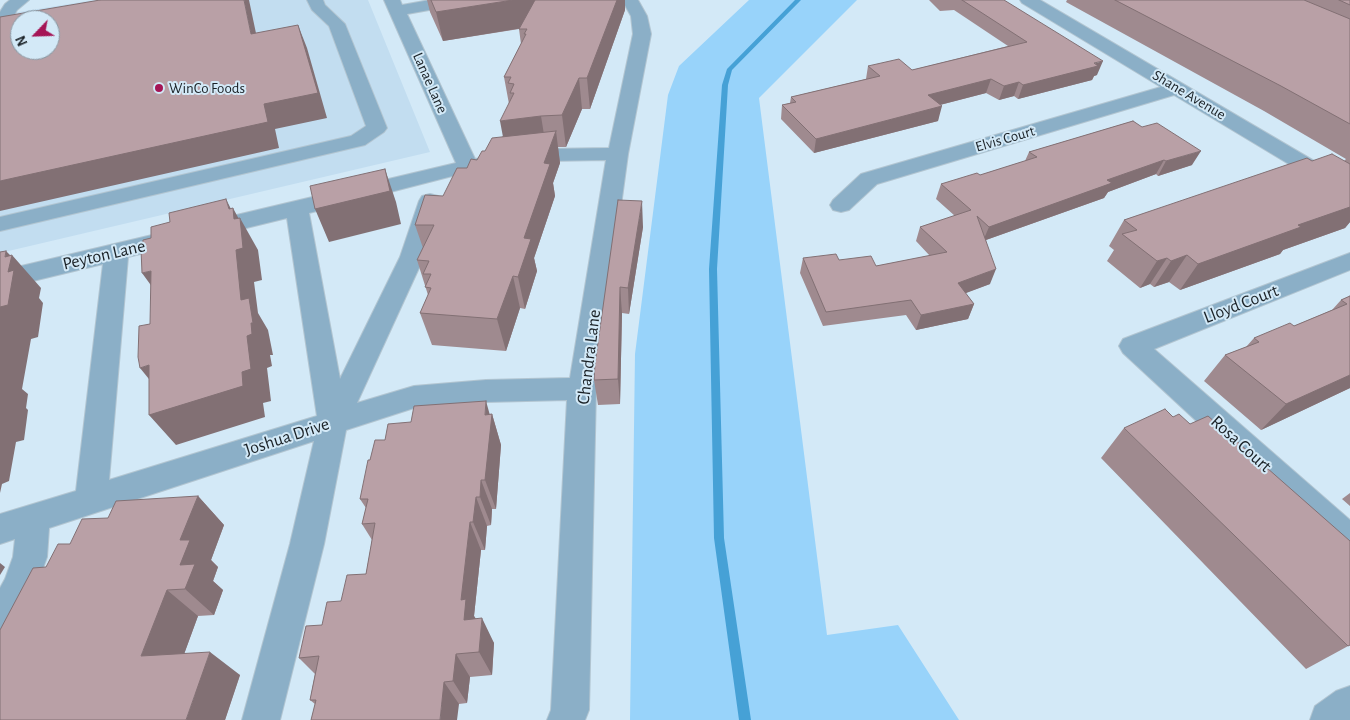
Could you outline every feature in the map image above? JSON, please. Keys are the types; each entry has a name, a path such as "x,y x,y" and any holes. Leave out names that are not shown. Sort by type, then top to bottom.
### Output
{"street":[{"path":"0,26 11,8 21,0"},
{"path":"0,224 358,141 377,128 337,24 318,7 315,0"},
{"path":"394,5 457,0"},
{"name":"Chandra Lane","path":"566,720 570,710 582,389 618,154 642,34 639,16 630,0"},
{"name":"Shane Avenue","path":"1028,0 1350,191"},
{"name":"Lanae Lane","path":"394,5 468,166"},
{"name":"Elvis Court","path":"841,205 870,179 1177,88"},
{"name":"Peyton Lane","path":"0,280 468,166 546,155 618,154"},
{"path":"261,720 307,544 333,422 412,257 439,173"},
{"path":"297,209 333,422"},
{"path":"91,500 116,252"},
{"name":"Lloyd Court","path":"1133,346 1350,261"},
{"name":"Rosa Court","path":"1133,346 1350,541"},
{"name":"Joshua Drive","path":"0,530 414,397 486,391 582,389"},
{"path":"0,620 20,587 30,558 33,519"},
{"path":"1329,720 1350,705"}],"shaded area":[{"path":"94,0 368,0 430,152 0,253 0,15 10,13 10,60 60,60 60,10 31,10"},
{"path":"749,0 857,0 759,98 827,635 898,625 959,720 630,720 635,354 668,95 679,66"}],"building":[{"name":"WinCo Foods","path":"100,0 244,0 251,34 298,25 318,93 264,104 268,122 0,181 0,17 10,15 10,60 60,60 60,10 41,10"},
{"path":"431,0 513,0 436,12"},
{"path":"535,0 617,0 587,78 579,78 562,115 500,121 514,93 510,93 514,84 508,83 511,77 504,77 526,34 524,34 527,29 519,29"},
{"path":"962,0 1004,0 1103,61 1094,63 1098,66 1023,85 1019,82 1004,86 991,79 928,95 942,106 816,139 782,105 796,102 791,97 880,76 868,66 899,59 912,70 1027,42"},
{"path":"1115,0 1304,0 1350,19 1350,124 1281,86"},
{"path":"1339,0 1350,0 1350,5"},
{"path":"1133,121 1142,127 1157,123 1201,151 1164,160 1107,180 1112,183 989,227 977,216 996,269 958,283 974,304 921,315 911,300 826,312 803,258 836,254 839,260 871,256 876,266 947,252 920,227 971,210 941,184 977,173 980,175 1037,157 1029,152"},
{"path":"556,131 544,163 550,164 524,238 531,239 518,277 513,276 497,319 420,313 431,288 425,287 431,274 423,274 429,261 417,260 434,225 415,225 425,195 443,196 457,168 467,168 471,159 477,160 482,151 485,151 492,138"},
{"path":"1332,154 1350,164 1350,207 1298,225 1301,227 1198,264 1187,255 1171,261 1167,258 1157,261 1122,234 1137,230 1124,220 1307,158 1312,161"},
{"path":"385,169 390,191 315,209 310,186"},
{"path":"226,199 229,209 233,208 234,219 240,218 243,248 236,250 241,300 249,298 253,323 251,323 252,334 247,336 251,369 242,372 243,386 149,415 149,365 140,368 138,357 139,326 150,324 151,271 142,273 141,249 143,240 151,238 151,227 170,222 169,213"},
{"path":"618,200 642,201 628,288 620,287 618,379 594,380 595,364"},
{"path":"6,251 5,257 12,255 8,272 14,270 8,305 0,307 0,252"},
{"path":"1350,296 1350,375 1286,404 1225,355 1259,342 1254,338 1290,323 1294,326 1347,304 1341,300"},
{"path":"486,401 485,415 492,414 485,480 481,480 480,497 476,497 473,522 470,522 461,600 466,599 464,620 482,618 479,652 456,654 453,681 444,682 440,720 311,720 316,700 310,700 319,656 299,658 306,626 322,625 327,602 341,601 347,575 366,574 375,523 362,524 368,499 360,499 368,460 370,460 375,440 385,440 388,424 411,422 414,406"},
{"path":"1165,409 1173,417 1179,414 1190,424 1208,416 1350,541 1350,645 1348,646 1124,428"},
{"path":"198,496 180,540 190,540 180,565 195,564 185,589 167,590 141,656 210,652 186,720 0,720 0,630 33,568 46,567 58,544 70,544 82,519 108,518 116,501"}],"waterway":[{"path":"745,720 719,538 713,269 725,85 729,70 798,0"}],"place":[{"name":"WinCo Foods","path":"159,88"}]}
